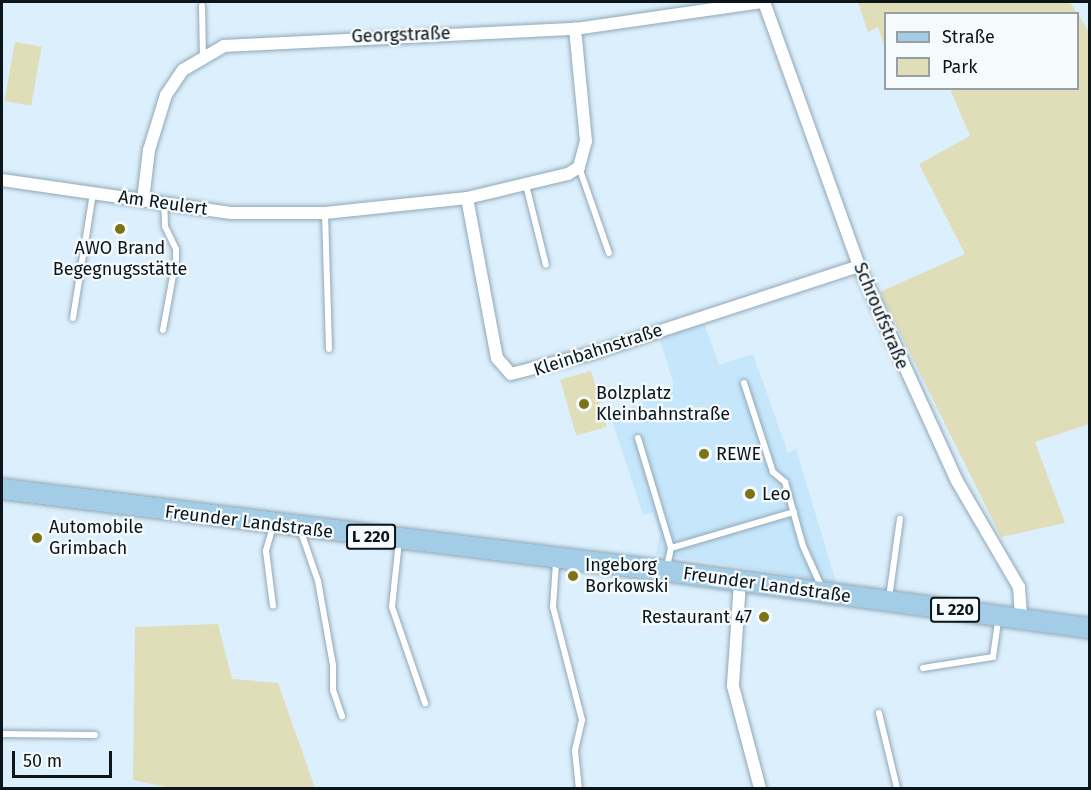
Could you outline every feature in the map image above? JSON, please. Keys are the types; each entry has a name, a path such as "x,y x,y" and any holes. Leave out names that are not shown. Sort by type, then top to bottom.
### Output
{"main road":[{"name":"Freunder Landstraße","path":"2,489 300,529 666,571 1089,628"}],"street":[{"name":"Georgstraße","path":"143,200 149,150 162,102 183,70 203,56 224,46 249,42 575,29 763,2"},
{"name":"Schroufstraße","path":"763,2 859,266 952,472 1019,587 1021,619"},
{"path":"575,29 586,141 579,167"},
{"name":"Am Reulert","path":"2,180 231,213 325,213 467,198 568,174 579,167"},
{"name":"Kleinbahnstraße","path":"467,198 497,358 511,374 524,374 593,353 859,266"},
{"path":"741,582 733,686 760,789"}],"lane":[{"path":"202,6 203,56"},
{"path":"579,167 609,253"},
{"path":"526,185 546,265"},
{"path":"73,318 93,193"},
{"path":"164,203 165,226 176,249 176,259 164,330"},
{"path":"325,213 329,349"},
{"path":"744,383 774,472 785,482 822,592"},
{"path":"638,438 671,548 666,571"},
{"path":"671,548 794,512"},
{"path":"889,601 900,519"},
{"path":"273,525 266,551 273,606"},
{"path":"300,529 318,581 333,665 333,690 342,716"},
{"path":"399,540 392,607 425,703"},
{"path":"556,558 553,607 582,720 575,751 577,787"},
{"path":"923,668 993,657 998,616"},
{"path":"879,713 897,789"},
{"path":"2,734 95,735"}],"shaded area":[{"path":"704,323 719,365 753,354 788,453 796,449 836,582 656,554 660,534 653,512 643,515 610,414 643,403 641,396 674,385 659,337"}],"green space":[{"path":"858,2 1070,2 1076,12 884,12 884,46 878,27 868,32"},
{"path":"1079,16 1090,34 1089,424 1035,442 1065,523 1001,537 880,292 965,254 919,164 970,136 950,90 1079,90"},
{"path":"15,42 42,47 31,106 5,101"},
{"name":"Bolzplatz Kleinbahnstraße","path":"591,371 607,427 576,436 560,380"},
{"path":"218,624 232,679 278,683 315,788 170,788 133,780 135,627"}],"place":[{"name":"AWO Brand Begegnugsstätte","path":"120,229"},
{"name":"Bolzplatz Kleinbahnstraße","path":"584,404"},
{"name":"REWE","path":"704,454"},
{"name":"Leo","path":"750,494"},
{"name":"Automobile Grimbach","path":"37,538"},
{"name":"Ingeborg Borkowski","path":"573,576"},
{"name":"Restaurant 47","path":"764,617"}]}
